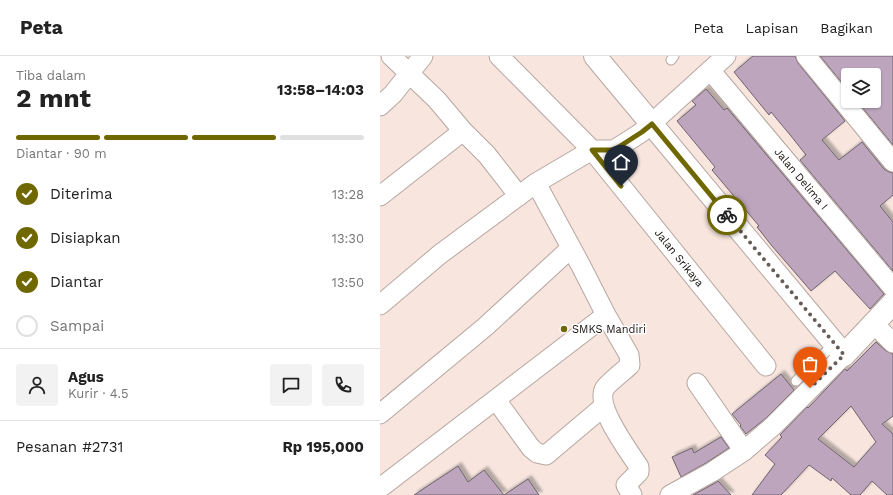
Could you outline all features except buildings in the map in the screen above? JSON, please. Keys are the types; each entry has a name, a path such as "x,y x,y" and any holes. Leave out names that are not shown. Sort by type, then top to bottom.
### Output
{"street":[{"path":"391,56 437,100 463,131 487,155 519,196"},
{"path":"380,106 393,94 423,56"},
{"name":"Jalan Srikaya","path":"499,56 592,150 766,366"},
{"path":"595,56 839,350"},
{"path":"380,305 439,255 536,183 592,150 614,150 642,132 726,56"},
{"path":"806,56 893,162"},
{"name":"Jalan Delima I","path":"710,70 893,288"},
{"path":"380,196 463,131"},
{"path":"536,183 631,361 630,365 605,387 602,398 603,407 617,434 639,467 639,472 626,485 632,495"},
{"path":"380,414 484,327 571,248"},
{"path":"670,495 712,472 744,451 773,426 839,350 874,324 893,303"},
{"path":"380,488 606,315"},
{"path":"874,324 893,342"},
{"path":"697,383 744,451"},
{"path":"496,400 531,448 537,454 546,455 603,407"}],"lane":[{"path":"796,381 839,350"}],"way so far":[{"path":"727,215 844,355 810,388"}],"place":[{"name":"SMKS Mandiri","path":"564,329"}],"route":[{"path":"621,186 592,150 614,150 652,124 727,215"}]}
